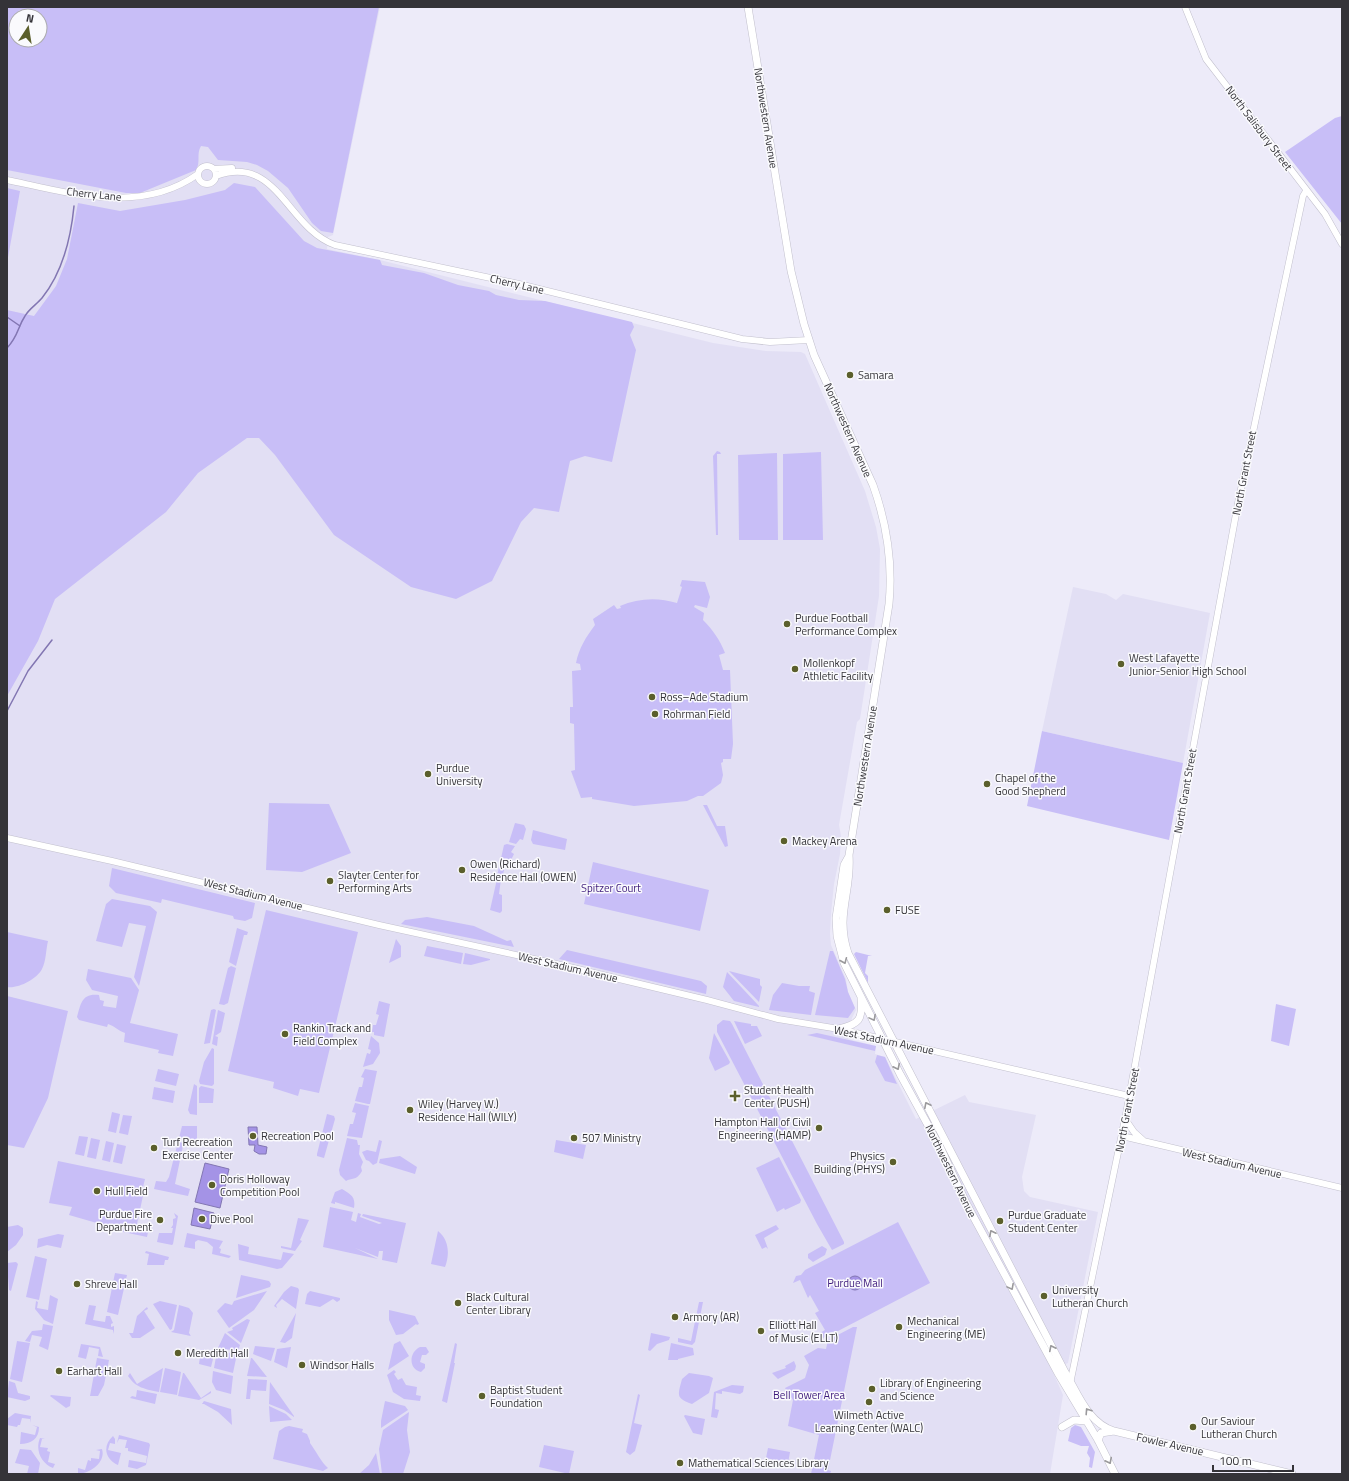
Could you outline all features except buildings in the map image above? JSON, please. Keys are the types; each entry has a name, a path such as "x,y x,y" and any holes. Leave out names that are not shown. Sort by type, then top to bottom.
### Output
{"main road":[{"name":"Northwestern Avenue","path":"748,7 791,271 809,340 873,485 880,503 890,545 891,568 889,604 849,855 850,867 842,918 844,940 852,961 1071,1382"},
{"name":"Northwestern Avenue","path":"849,855 844,866 837,908 837,936 844,963 941,1149 966,1203 1069,1392 1098,1440 1115,1474"},
{"path":"839,1029 851,1026 859,1020 862,1011 861,996"},
{"name":"Fowler Avenue","path":"1071,1382 1091,1416 1102,1426 1114,1431 1292,1474"},
{"path":"1062,1427 1074,1420 1086,1421"},
{"path":"1098,1440 1101,1433 1114,1431"}],"street":[{"name":"North Salisbury Street","path":"1185,7 1206,59 1332,225 1342,244"},
{"path":"216,176 214,169 210,166 205,166 200,169 198,174 200,181 205,184 210,183 216,176 233,171 253,173"},
{"name":"Cherry Lane","path":"214,169 238,168 253,173 272,186 311,231 319,238 335,245 519,284 742,339 770,342 809,340"},
{"name":"Cherry Lane","path":"7,180 94,196 115,198 137,197 158,193 181,184 198,174"},
{"name":"Cherry Lane","path":"181,184 200,181"},
{"name":"North Grant Street","path":"1069,1392 1122,1136 1239,495 1285,277 1303,196 1306,191"},
{"name":"West Stadium Avenue","path":"7,838 112,861 380,925 552,963 707,1000 778,1019 839,1029 1129,1096"},
{"path":"1125,1119 1134,1132 1146,1142"},
{"name":"West Stadium Avenue","path":"1122,1136 1342,1188"}],"shaded area":[{"name":"Purdue University","path":"7,7 380,7 333,235 328,237 327,249 380,260 713,343 766,351 801,352 805,354 865,491 876,527 880,549 879,596 860,719 857,722 839,825 841,836 840,854 834,884 831,914 831,945 846,979 848,992 856,1010 852,1018 848,1039 876,1046 875,1054 885,1057 916,1119 965,1095 969,1102 1036,1115 1022,1177 1024,1191 1030,1197 1098,1212 1068,1363 1052,1370 1063,1395 1050,1474 7,1474"},
{"path":"1073,587 1106,594 1116,600 1123,594 1210,613 1183,763 1042,731"},
{"name":"Recreation Pool","path":"248,1127 257,1127 258,1145 267,1147 266,1154 259,1154 254,1151 255,1145 249,1145"},
{"name":"Doris Holloway Competition Pool","path":"205,1163 229,1169 220,1208 195,1202"},
{"name":"Dive Pool","path":"194,1208 214,1213 210,1229 191,1225"},
{"path":"852,1276 858,1276 862,1280 862,1286 858,1290 852,1290 848,1286 848,1280"}],"green space":[{"path":"7,7 379,7 333,233 321,231 312,223 288,188 268,171 247,162 218,160 208,147 201,146 196,170 140,193 126,193 7,170"},
{"path":"1342,116 1342,224 1285,152 1335,118"},
{"path":"234,183 255,187 304,241 317,248 380,260 382,265 424,273 458,285 489,291 496,295 519,300 545,301 632,322 634,327 630,335 636,350 612,462 585,456 570,461 559,512 534,508 521,522 492,581 456,599 411,587 334,535 275,455 259,438 247,438 198,473 166,512 55,599 38,641 7,696 7,310 34,316 56,286 67,259 78,203 120,211 185,200 225,190"},
{"path":"7,188 20,191 7,263"},
{"path":"717,451 721,454 717,454 718,535 716,535 713,456"},
{"path":"821,452 823,540 783,540 783,454"},
{"path":"777,453 778,540 739,540 738,455"},
{"name":"Ross–Ade Stadium","path":"682,580 705,582 710,597 707,608 695,605 694,607 704,613 703,620 716,635 723,648 725,653 719,655 723,670 730,670 733,744 731,759 723,759 723,762 721,763 723,775 721,783 703,796 698,796 687,801 634,806 592,799 592,797 581,798 571,771 575,770 574,724 570,723 570,707 573,707 572,671 581,670 580,664 576,663 583,643 595,625 593,619 614,605 617,609 621,608 620,606 634,601 655,599 677,603 682,587 680,586"},
{"path":"1042,731 1183,763 1169,840 1027,806"},
{"path":"269,803 329,804 351,853 302,872 266,870"},
{"path":"703,805 707,805 717,826 725,826 728,846 725,847"},
{"path":"515,823 524,825 526,829 523,840 520,839 516,844 509,842"},
{"path":"533,830 567,839 565,850 533,844 531,840"},
{"path":"507,844 515,846 511,852 514,854 509,864 506,863 502,878 497,876 504,845"},
{"name":"Spitzer Court","path":"593,862 709,890 700,931 584,904"},
{"path":"112,868 255,903 252,918 245,921 234,919 233,916 162,899 161,903 116,893 109,886"},
{"path":"497,879 501,879 499,894 502,895 502,911 500,913 490,910"},
{"path":"112,899 150,906 157,912 139,986 134,977 146,926 129,923 122,947 96,941 106,904"},
{"name":"Rankin Track and Field Complex","path":"266,910 358,932 319,1093 300,1089 298,1096 273,1088 274,1082 228,1071"},
{"path":"427,917 474,926 507,941 511,940 514,947 401,924 405,920"},
{"path":"237,928 248,932 247,935 244,935 236,966 229,962"},
{"path":"7,932 48,941 44,963 40,973 32,980 22,985 11,987 7,987"},
{"path":"396,939 401,946 401,957 389,963"},
{"path":"427,946 463,953 461,964 424,956"},
{"path":"567,950 701,981 707,986 706,994 559,959"},
{"path":"830,951 833,951 855,1008 848,1018 815,1015"},
{"path":"856,952 872,956 868,956 865,973 868,976 868,983 854,954"},
{"path":"465,953 490,960 471,965 463,964"},
{"path":"231,966 236,968 228,1003 224,1005 219,1004 228,968"},
{"path":"88,969 131,978 139,990 130,1023 178,1034 173,1056 158,1053 159,1050 124,1042 125,1033 108,1024 107,1027 79,1020 77,1017 81,1003 86,997 89,996 99,995 100,1000 104,1001 103,1006 116,1008 118,996 92,990 86,980"},
{"path":"729,971 760,979 760,985 762,987 759,1002"},
{"path":"727,972 759,1007 734,1001 723,987"},
{"path":"782,983 810,986 809,991 815,993 811,1015 769,1010 773,995"},
{"path":"7,996 68,1011 48,1098 24,1148 7,1145"},
{"path":"379,1001 390,1004 384,1037 374,1035 374,1032 372,1032 373,1025 376,1025 379,1015 376,1014"},
{"path":"1276,1004 1296,1009 1289,1046 1271,1041"},
{"path":"211,1010 216,1010 210,1043 204,1044"},
{"path":"218,1010 225,1013 221,1032 215,1036 218,1037 217,1046 212,1044"},
{"path":"723,1020 730,1021 732,1024 844,1244 832,1250 817,1224 717,1032 717,1025"},
{"path":"734,1021 751,1024 751,1026 757,1026 762,1036 745,1044"},
{"path":"714,1033 730,1062 729,1064 715,1071 709,1058"},
{"path":"817,1033 876,1046 875,1051 807,1035"},
{"path":"371,1036 379,1043 380,1053 373,1064 363,1067 367,1053 370,1054 371,1050 368,1049"},
{"path":"212,1048 214,1049 214,1084 212,1086 200,1084 199,1081 204,1062"},
{"path":"877,1055 885,1057 897,1084 885,1081 875,1062"},
{"path":"158,1069 179,1074 176,1086 155,1081"},
{"path":"365,1069 377,1071 370,1104 355,1101 359,1087 362,1087 364,1078 361,1077"},
{"path":"194,1084 197,1086 197,1115 190,1114 188,1110"},
{"path":"201,1086 214,1089 213,1103 199,1103 199,1088"},
{"path":"154,1087 175,1091 173,1103 152,1099"},
{"path":"355,1103 369,1106 362,1138 347,1136 350,1124 353,1124 356,1113 352,1112"},
{"path":"112,1112 120,1114 116,1133 108,1131"},
{"path":"327,1114 334,1116 335,1119 324,1158 317,1156 317,1154"},
{"path":"123,1115 132,1116 128,1135 119,1133"},
{"path":"182,1126 197,1126 197,1142 179,1138"},
{"path":"79,1136 88,1137 84,1156 75,1154"},
{"path":"91,1138 100,1140 96,1159 87,1157"},
{"path":"347,1138 357,1140 358,1145 360,1145 359,1154 363,1162 361,1167 362,1171 358,1176 346,1181 340,1175 339,1170"},
{"path":"379,1140 382,1141 377,1163 373,1165 366,1160 362,1152 367,1150 376,1152"},
{"path":"556,1140 586,1145 583,1159 554,1152"},
{"path":"106,1141 114,1143 110,1162 102,1160"},
{"path":"178,1142 183,1143 183,1146 175,1184 190,1189 188,1196 154,1189 156,1181 166,1182 169,1177"},
{"path":"117,1144 126,1146 122,1164 113,1162"},
{"path":"400,1156 417,1167 415,1174 379,1163 380,1159"},
{"path":"779,1157 801,1200 800,1203 777,1212 756,1168"},
{"name":"Hull Field","path":"58,1161 145,1179 137,1224 149,1227 147,1237 114,1230 114,1228 69,1215 72,1207 49,1203"},
{"path":"342,1189 353,1198 354,1208 335,1202 335,1204 331,1203 335,1192"},
{"path":"330,1207 353,1212 351,1220 356,1222 358,1213 361,1214 360,1217 379,1224 382,1223 362,1216 363,1214 406,1223 397,1263 382,1260 383,1251 379,1251 378,1257 355,1248 378,1259 323,1247"},
{"path":"174,1213 178,1216 173,1244 157,1242 159,1233 172,1233 173,1228 171,1228 173,1225 173,1219 176,1218"},
{"path":"298,1218 309,1220 300,1240 302,1241 295,1251 281,1248 281,1246 291,1248"},
{"name":"Purdue Mall","path":"898,1222 930,1283 838,1331 831,1332 829,1335 821,1339 820,1333 825,1330 815,1313 819,1311 810,1295 808,1298 800,1280 793,1283 796,1276 801,1275 805,1270"},
{"path":"18,1225 23,1228 23,1235 16,1245 7,1252 7,1227"},
{"path":"776,1225 779,1229 764,1238 768,1249 766,1247 762,1249 755,1235"},
{"path":"438,1231 442,1235 448,1248 448,1257 445,1267 431,1264"},
{"path":"187,1233 223,1241 219,1248 221,1249 220,1253 231,1256 229,1258 212,1254 213,1247 207,1242 198,1240 195,1242 195,1249 184,1247"},
{"path":"58,1234 64,1235 61,1248 47,1245 37,1248 38,1239"},
{"path":"238,1244 249,1247 248,1254 281,1260 283,1252 294,1254 282,1268 277,1269 239,1260"},
{"path":"822,1246 827,1249 825,1255 813,1262 808,1258 808,1254"},
{"path":"146,1251 169,1257 168,1260 165,1260 164,1265 147,1265 149,1254 145,1253"},
{"path":"35,1256 47,1259 39,1300 26,1297"},
{"path":"16,1262 18,1264 11,1291 9,1290 7,1263"},
{"path":"115,1273 127,1275 118,1315 107,1312"},
{"path":"241,1275 269,1281 271,1284 270,1287 236,1298"},
{"path":"291,1286 298,1288 299,1290 296,1309 282,1299 276,1305 277,1308 274,1306 284,1292"},
{"path":"267,1291 254,1310 229,1328 217,1311 225,1303 232,1305 234,1301"},
{"path":"310,1291 340,1298 340,1300 337,1302 333,1299 320,1307 305,1304 307,1294"},
{"path":"50,1295 58,1299 53,1324 44,1320 35,1309 36,1301 38,1302 37,1308 48,1310"},
{"path":"160,1301 177,1305 172,1329 170,1330 153,1304"},
{"path":"699,1302 703,1302 695,1342 692,1345 678,1342 678,1338 691,1341"},
{"path":"89,1305 96,1306 93,1320 105,1322 106,1316 110,1316 113,1323 111,1324 111,1327 114,1326 114,1334 113,1330 85,1324"},
{"path":"179,1305 189,1308 193,1313 189,1333 191,1336 171,1332 174,1330"},
{"path":"147,1307 148,1309 144,1311 155,1328 140,1338 132,1338 129,1333 133,1333 137,1316"},
{"path":"389,1310 415,1316 419,1324 416,1324 403,1334 396,1335 389,1320"},
{"path":"296,1313 292,1338 285,1343 280,1342"},
{"path":"247,1319 250,1320 241,1343 227,1332 233,1330 232,1328"},
{"path":"43,1324 53,1326 48,1350 39,1346 42,1337 32,1335 30,1342 25,1341 32,1331 42,1330"},
{"name":"Bell Tower Area","path":"853,1327 857,1327 828,1470 831,1471 830,1474 811,1474 819,1435 788,1426 793,1400 785,1388 805,1378 809,1365 804,1356 818,1348 826,1349 828,1340"},
{"path":"225,1333 240,1345 238,1351 218,1348"},
{"path":"651,1333 670,1337 669,1340 657,1344 650,1351 648,1350"},
{"path":"17,1341 30,1343 22,1382 10,1379"},
{"path":"400,1341 409,1356 388,1370 394,1344"},
{"path":"455,1343 457,1344 455,1363 447,1403 442,1401"},
{"path":"671,1343 693,1348 694,1355 678,1360 668,1360"},
{"path":"81,1344 100,1347 103,1357 98,1356 99,1349 89,1347 86,1359 78,1357"},
{"path":"255,1346 275,1348 271,1361 253,1354"},
{"path":"291,1347 287,1368 274,1362 277,1349"},
{"path":"426,1347 429,1352 426,1355 422,1355 420,1362 425,1364 425,1368 421,1372 414,1368 412,1364 412,1356 416,1349"},
{"path":"201,1349 215,1351 211,1367 199,1364"},
{"path":"217,1351 237,1354 233,1373 214,1368"},
{"path":"97,1358 109,1360 104,1385 98,1396 90,1396"},
{"path":"252,1358 267,1377 247,1376"},
{"path":"794,1361 796,1366 795,1370 778,1379 772,1373 786,1368 785,1366"},
{"path":"163,1368 159,1392 138,1386 128,1376 130,1373 137,1384"},
{"path":"165,1368 181,1372 177,1395 160,1392"},
{"path":"394,1370 396,1372 394,1374 398,1380 402,1378 406,1385 417,1387 416,1395 421,1396 420,1401 404,1399 393,1392 387,1375"},
{"path":"213,1371 233,1376 231,1394 216,1390 212,1382"},
{"path":"183,1373 201,1398 211,1391 211,1393 199,1400 178,1396"},
{"path":"689,1373 713,1378 709,1393 692,1404 680,1398 679,1395 682,1379"},
{"path":"248,1379 267,1380 266,1391 251,1390 250,1399 246,1399"},
{"path":"9,1381 15,1383 18,1393 30,1396 30,1399 25,1401 7,1397"},
{"path":"270,1382 294,1417 284,1410 269,1404"},
{"path":"732,1385 744,1386 743,1392 740,1394 722,1391 722,1394 716,1393 715,1409 719,1410 717,1418 711,1417 714,1392"},
{"path":"137,1390 157,1394 155,1404 130,1398 132,1396 136,1397"},
{"path":"638,1394 640,1395 634,1423 642,1425 635,1451 630,1455 626,1452"},
{"path":"50,1396 71,1397 70,1406 66,1408"},
{"path":"204,1401 231,1409 232,1425 218,1412 202,1404"},
{"path":"385,1401 405,1406 408,1410 381,1428 381,1421"},
{"path":"269,1406 286,1414 292,1420 270,1422"},
{"path":"409,1412 407,1430 410,1452 403,1474 382,1474 379,1449 383,1430"},
{"path":"15,1413 31,1416 30,1423 30,1419 22,1418 20,1425 17,1427 7,1425 7,1419"},
{"path":"684,1416 705,1419 702,1435 693,1433"},
{"path":"32,1425 39,1427 38,1435 31,1442 20,1444 21,1432 35,1435 37,1427"},
{"path":"1075,1425 1081,1427 1095,1452 1092,1468 1089,1467 1090,1458 1087,1453 1089,1446 1081,1446 1068,1441 1071,1428"},
{"path":"289,1426 303,1429 302,1432 307,1434 310,1443 325,1466 328,1468 323,1471 273,1459 279,1431"},
{"path":"119,1435 149,1443 150,1445 146,1465 137,1469 128,1467 129,1460 146,1463 147,1456 128,1451 128,1448 125,1448 127,1440 119,1439 117,1443"},
{"path":"113,1436 115,1439 115,1444 110,1443 108,1450 121,1453 118,1465 110,1459 106,1452 107,1444"},
{"path":"40,1438 45,1439 42,1439 40,1447 48,1448 47,1451 50,1452 48,1462 55,1464 53,1468 45,1463 40,1456 38,1447"},
{"path":"544,1445 574,1451 569,1474 539,1467"},
{"path":"768,1448 790,1452 788,1463 766,1458"},
{"path":"20,1449 31,1450 40,1463 38,1474 27,1474 29,1466 15,1463"},
{"path":"102,1449 103,1454 100,1462 88,1472 78,1474 78,1468 85,1470 88,1460 91,1461 91,1458 99,1459 100,1451 96,1450"},
{"path":"376,1453 380,1474 359,1474 369,1465"}],"waterway":[{"path":"7,348 14,339 22,320 42,298 55,277 68,242 74,206"},
{"path":"7,317 20,326"},
{"path":"7,711 28,671 52,640"}],"place":[{"name":"Samara","path":"850,375"},
{"name":"Purdue Football Performance Complex","path":"787,624"},
{"name":"West Lafayette Junior-Senior High School","path":"1121,664"},
{"name":"Mollenkopf Athletic Facility","path":"795,669"},
{"name":"Ross–Ade Stadium","path":"652,697"},
{"name":"Rohrman Field","path":"655,714"},
{"name":"Purdue University","path":"428,774"},
{"name":"Chapel of the Good Shepherd","path":"987,784"},
{"name":"Mackey Arena","path":"784,841"},
{"name":"Owen (Richard) Residence Hall (OWEN)","path":"462,870"},
{"name":"Slayter Center for Performing Arts","path":"330,881"},
{"name":"FUSE","path":"887,910"},
{"name":"Rankin Track and Field Complex","path":"285,1034"},
{"name":"Student Health Center (PUSH)","path":"735,1096"},
{"name":"Wiley (Harvey W.) Residence Hall (WILY)","path":"410,1110"},
{"name":"Hampton Hall of Civil Engineering (HAMP)","path":"819,1128"},
{"name":"Recreation Pool","path":"253,1136"},
{"name":"507 Ministry","path":"574,1138"},
{"name":"Turf Recreation Exercise Center","path":"154,1148"},
{"name":"Physics Building (PHYS)","path":"893,1162"},
{"name":"Doris Holloway Competition Pool","path":"212,1185"},
{"name":"Hull Field","path":"97,1191"},
{"name":"Dive Pool","path":"202,1219"},
{"name":"Purdue Fire Department","path":"160,1220"},
{"name":"Purdue Graduate Student Center","path":"1000,1221"},
{"name":"Shreve Hall","path":"77,1284"},
{"name":"University Lutheran Church","path":"1044,1296"},
{"name":"Black Cultural Center Library","path":"458,1303"},
{"name":"Armory (AR)","path":"675,1317"},
{"name":"Mechanical Engineering (ME)","path":"899,1327"},
{"name":"Elliott Hall of Music (ELLT)","path":"761,1331"},
{"name":"Meredith Hall","path":"178,1353"},
{"name":"Windsor Halls","path":"302,1365"},
{"name":"Earhart Hall","path":"59,1371"},
{"name":"Library of Engineering and Science","path":"872,1389"},
{"name":"Baptist Student Foundation","path":"482,1396"},
{"name":"Wilmeth Active Learning Center (WALC)","path":"869,1402"},
{"name":"Our Saviour Lutheran Church","path":"1193,1427"},
{"name":"Mathematical Sciences Library","path":"680,1463"}]}
